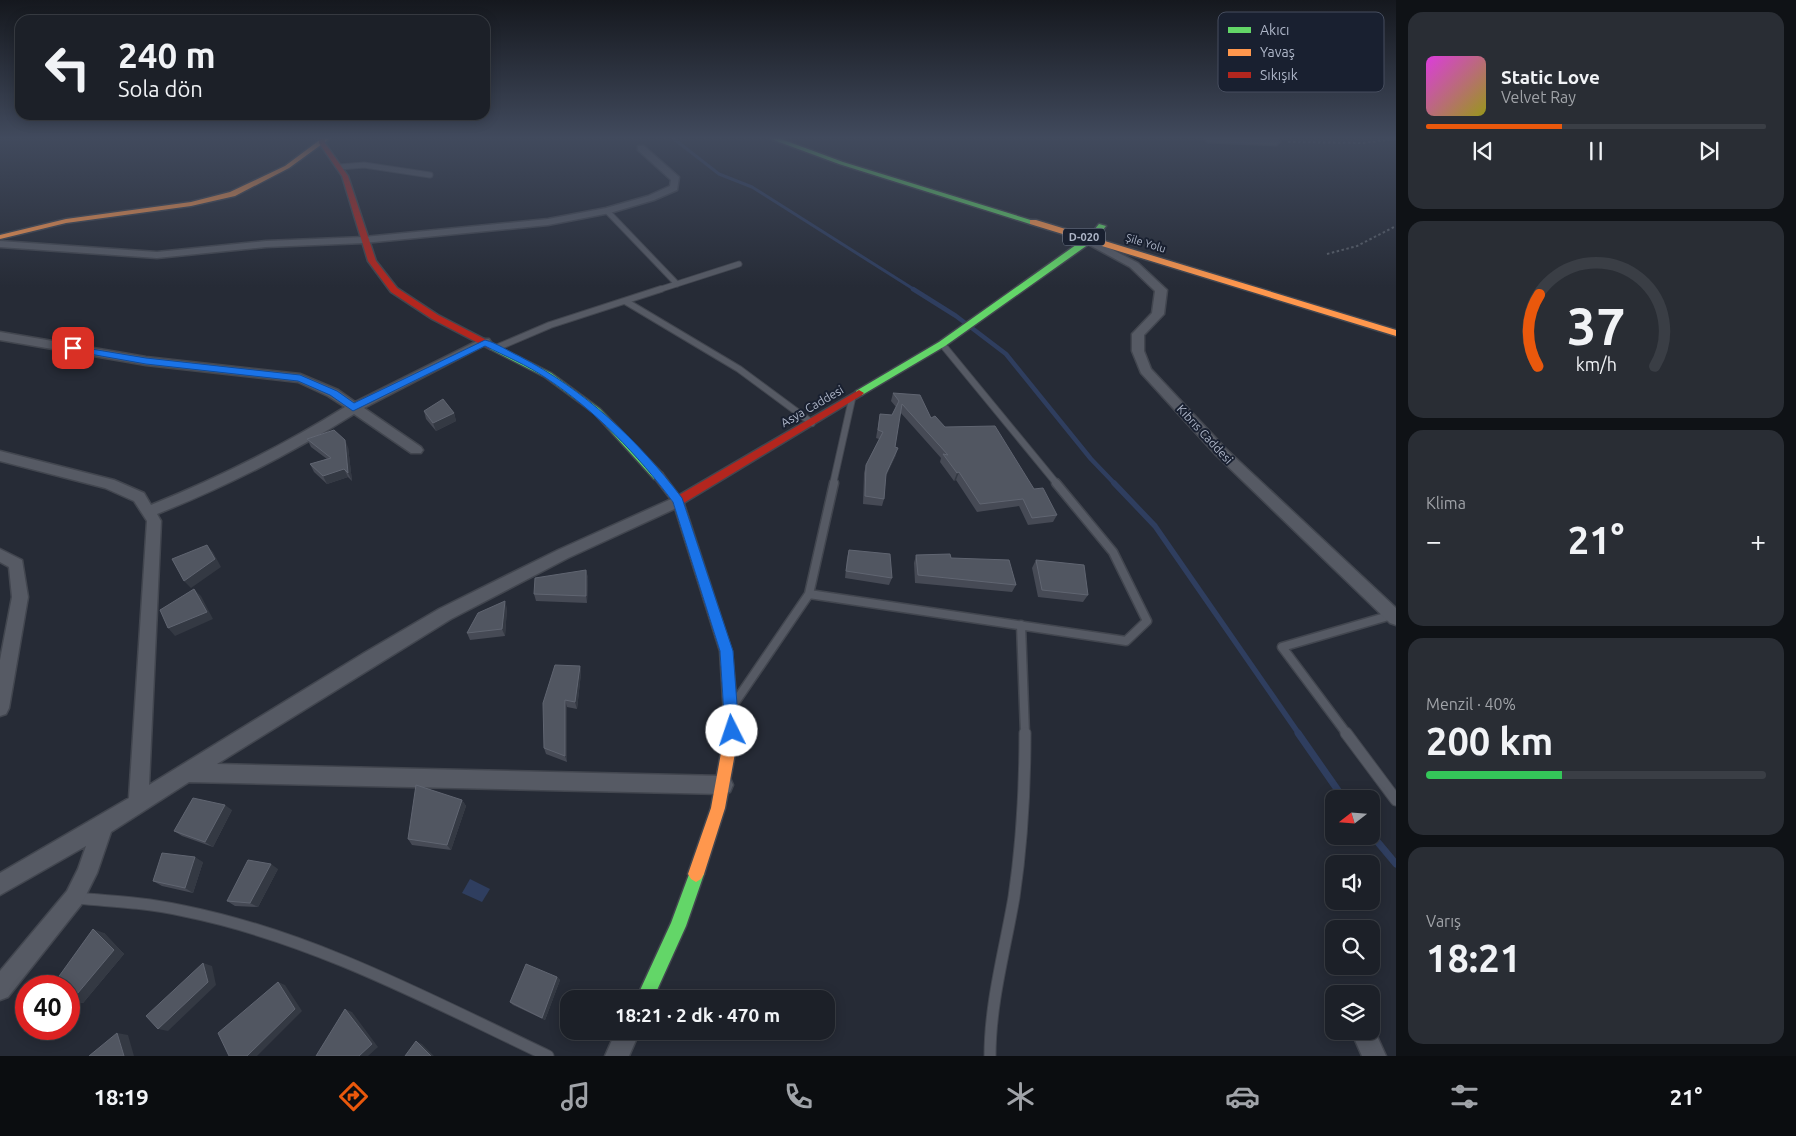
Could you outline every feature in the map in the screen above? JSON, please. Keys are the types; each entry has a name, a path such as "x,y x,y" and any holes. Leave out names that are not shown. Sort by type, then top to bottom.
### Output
{"main road":[{"path":"0,237 26,229 78,218 182,205 245,188"},
{"path":"349,188 354,199 364,240 372,261 394,290 436,317 548,375 597,411 662,480 678,501 726,651 732,731 718,808 678,926 648,990"},
{"name":"Şile Yolu","path":"922,188 1396,333"},
{"path":"1089,240 1102,226"},
{"name":"Asya Caddesi","path":"678,501 942,344 1089,240"}],"street":[{"path":"0,244 158,255 266,244 364,240 548,222 607,211 651,198 673,188"},
{"name":"Kıbrıs Caddesi","path":"1089,240 1134,266 1161,290 1158,314 1138,334 1138,351 1145,370 1221,452 1394,617"},
{"path":"0,336 146,361 300,378 333,393 416,450"},
{"path":"148,512 178,500 267,457 310,435 353,408 490,345"},
{"path":"0,456 109,484 139,497 154,521 147,672 138,803"},
{"path":"0,885 103,825 362,663 445,614 563,554 678,501"},
{"path":"0,555 16,564 20,596 0,708"},
{"path":"190,772 723,785"},
{"path":"0,988 74,898 94,858 103,825"},
{"path":"616,1056 624,1040"},
{"path":"1366,1040 1374,1056"}],"lane":[{"path":"607,211 677,284"},
{"path":"490,345 739,264"},
{"path":"625,301 739,369 812,423"},
{"path":"809,594 1126,641 1147,621 1113,552 942,344"},
{"path":"731,709 809,594 852,399"},
{"path":"1394,617 1282,647 1396,800"},
{"path":"990,1056 992,1015 1015,893 1022,821 1025,708 1021,625"},
{"path":"74,898 138,903 185,911 277,936 366,970 548,1056"}],"path":[{"path":"1327,254 1357,246 1396,226"}],"water":[{"path":"470,879 490,889 482,902 462,893"}],"building":[{"path":"893,393 920,395 931,418 935,416 945,427 995,426 1034,489 1043,488 1057,515 1032,518 1023,499 980,504 959,472 957,473 943,454 948,455 902,404 895,447 898,448 886,474 884,499 865,496 866,465 883,432 878,430 880,414 892,415 899,401"},
{"path":"443,399 454,413 433,423 424,411"},
{"path":"334,430 345,440 348,473 344,469 323,476 310,464 331,458 307,439"},
{"path":"207,545 215,559 184,581 172,559"},
{"path":"849,550 890,554 892,578 846,571"},
{"path":"950,554 951,558 1009,560 1016,585 918,575 916,555"},
{"path":"1036,560 1084,565 1088,595 1042,590"},
{"path":"586,570 586,596 534,594 535,578"},
{"path":"194,589 207,612 168,628 160,610"},
{"path":"505,601 502,629 467,633 478,613"},
{"path":"555,665 580,666 575,702 565,700 565,756 544,748 543,703"},
{"path":"416,785 462,800 447,845 408,839"},
{"path":"193,798 225,805 205,842 174,831"},
{"path":"162,853 195,857 185,888 153,881"},
{"path":"248,860 271,864 250,903 227,901"},
{"path":"93,929 114,950 80,990 80,975 60,975"},
{"path":"203,963 208,982 158,1029 146,1016"},
{"path":"526,964 557,977 542,1018 510,1002"},
{"path":"278,982 295,1009 247,1056 229,1056 218,1033"},
{"path":"345,1009 372,1044 359,1056 316,1056"},
{"path":"117,1033 124,1056 89,1056"},
{"path":"416,1041 431,1056 405,1056"}],"waterway":[{"path":"754,188 915,290"},
{"path":"913,289 956,316 1006,354 1091,459 1115,484"},
{"path":"1114,483 1155,526 1299,734"},
{"path":"1298,733 1338,790"},
{"path":"1380,845 1396,864"}],"traffic: fast":[{"path":"923,188 1033,222"},
{"path":"859,393 942,344 1093,237 1102,226"},
{"path":"493,347 548,375 597,411 658,476"},
{"path":"648,990 678,926 696,874"}],"traffic: slow":[{"path":"0,237 66,221 191,204 232,194 244,188"},
{"path":"1033,222 1396,333"},
{"path":"658,476 678,501 726,651 732,731 718,808 696,874"}],"traffic: jam":[{"path":"349,188 372,261 394,290 435,317 493,347"},
{"path":"678,501 859,393"}],"route":[{"path":"73,348 146,361 279,374 300,378 317,384 333,393 353,408 485,342 548,375 597,411 662,480 678,501 726,651 732,731"}]}
